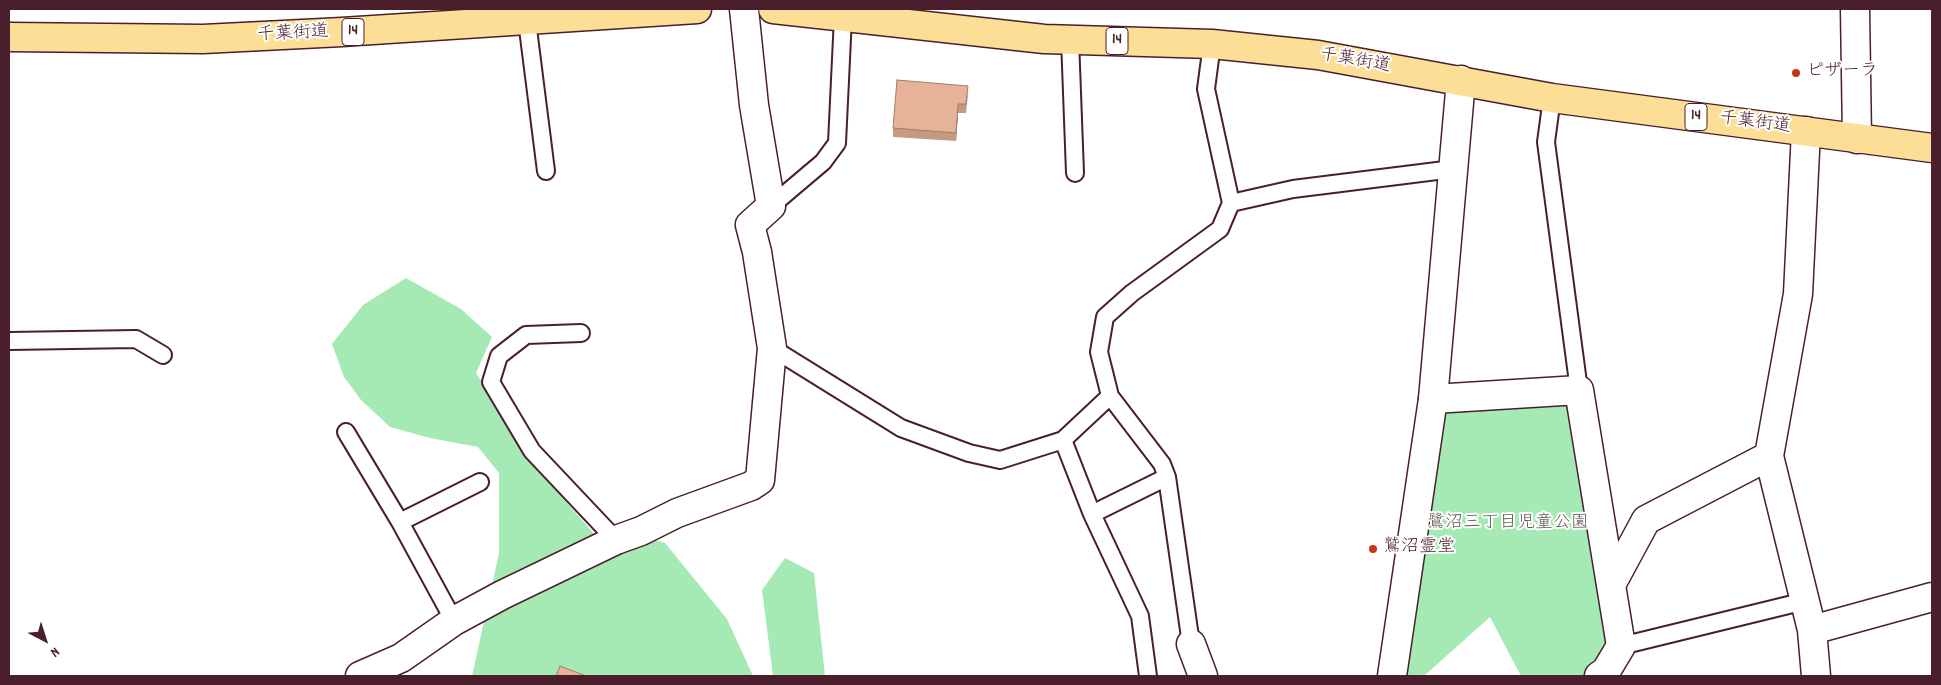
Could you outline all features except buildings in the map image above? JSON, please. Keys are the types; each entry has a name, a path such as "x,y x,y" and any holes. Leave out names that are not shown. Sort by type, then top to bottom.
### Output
{"highway":[{"name":"千葉街道","path":"9,37 203,39 527,21 697,9"},
{"name":"千葉街道","path":"773,9 1044,39 1212,44 1318,55 1552,98 1932,148"}],"street":[{"path":"360,676 401,658 454,621 502,595 616,540 641,531 677,513 751,486 760,480 772,348 757,252 750,225 771,206 754,105 744,9"},
{"path":"1855,9 1857,138"},
{"path":"1392,676 1433,399 1460,80"},
{"path":"1806,131 1798,294 1769,456 1812,630 1816,676"},
{"path":"1433,399 1579,390 1621,646 1606,671 1599,676"},
{"path":"1612,583 1646,520 1769,456"},
{"path":"1812,630 1932,597"},
{"path":"1191,644 1203,676"}],"lane":[{"path":"771,206 823,162 837,143 844,17"},
{"path":"527,21 546,171"},
{"path":"1070,39 1075,173"},
{"path":"1191,644 1167,477 1162,464 1110,396 1099,352 1106,317 1132,292 1220,230 1231,203 1206,89 1212,44"},
{"path":"1552,98 1546,142 1579,390"},
{"path":"1231,203 1293,188 1453,169"},
{"path":"581,334 526,335 499,356 491,382 532,451 616,540"},
{"path":"9,341 136,338 163,355"},
{"path":"772,348 901,428 969,453 1000,460 1063,440 1110,396"},
{"path":"346,432 400,522 454,621"},
{"path":"1063,440 1092,514 1140,616 1148,676"},
{"path":"1092,514 1167,477"},
{"path":"400,522 480,482"},
{"path":"1621,646 1805,601"}],"green space":[{"path":"406,278 461,309 492,337 476,373 547,480 609,551 648,538 665,543 727,619 753,676 472,676 499,553 499,473 478,447 430,438 390,427 361,400 344,377 332,344 363,305"},
{"name":"鷺沼三丁目児童公園","path":"1579,390 1621,646 1589,676 1521,676 1490,617 1424,676 1392,676 1433,399"},
{"path":"785,558 814,573 825,676 773,676 762,590"}],"place":[{"name":"ピザーラ","path":"1796,73"},
{"name":"鷲沼霊堂","path":"1373,549"}]}
